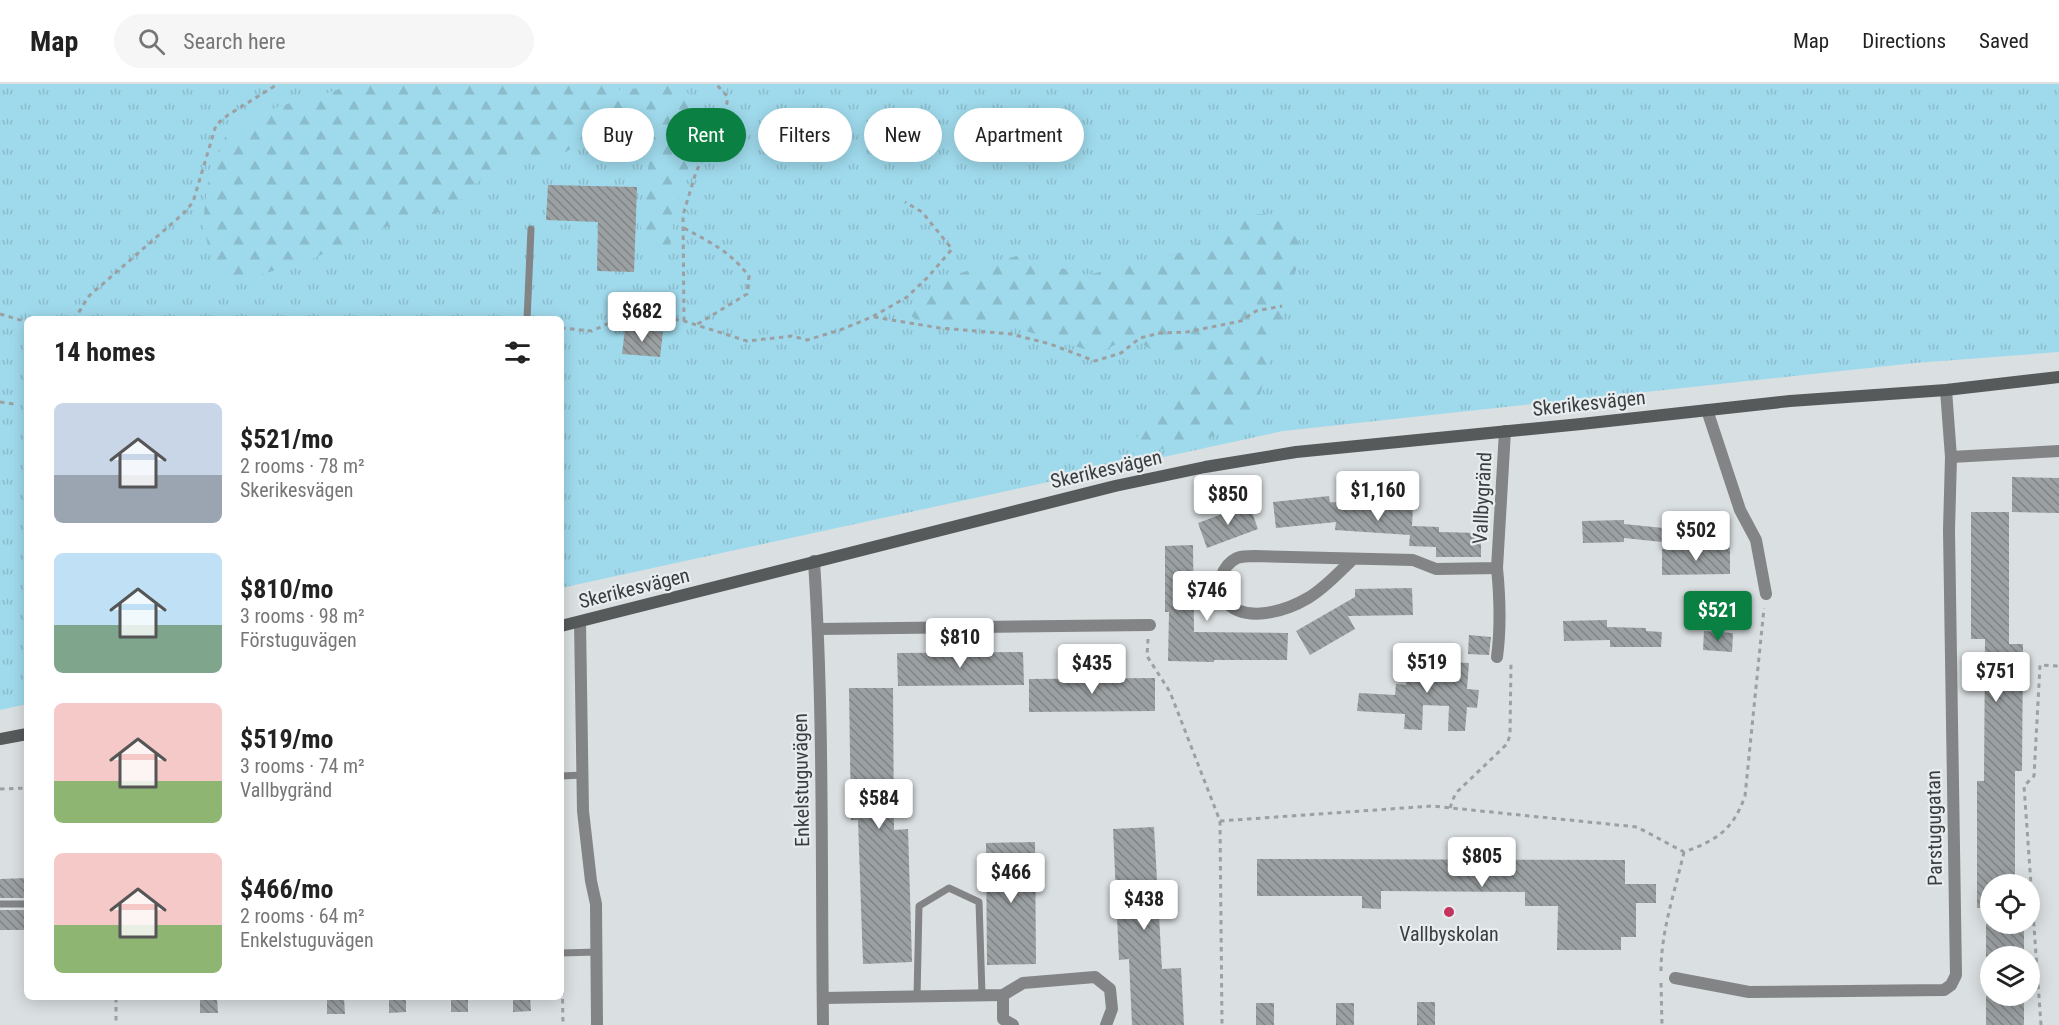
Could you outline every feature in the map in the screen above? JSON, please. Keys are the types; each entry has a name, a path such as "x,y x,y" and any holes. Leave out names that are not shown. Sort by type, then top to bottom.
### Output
{"street":[{"name":"Skerikesvägen","path":"564,625 1048,502 1205,467 1296,452 1790,401 1946,390 2059,377"},
{"name":"Parstugugatan","path":"1675,978 1749,992 1944,990 1952,985 1956,975 1949,541 1951,457 1946,390"},
{"path":"1707,410 1737,501 1756,540 1766,594"},
{"name":"Vallbygränd","path":"1497,657 1500,635 1500,591 1497,568 1505,431"},
{"path":"1951,457 2059,451"},
{"name":"Vallbygränd","path":"1353,559 1307,598 1275,612 1249,613 1235,608 1224,601 1220,589 1220,577 1230,562 1239,557 1413,560 1436,569 1497,568"},
{"name":"Enkelstuguvägen","path":"814,561 818,629 823,1025"},
{"path":"580,622 583,811 596,904 597,1025"},
{"path":"818,629 1150,625"},
{"path":"0,739 24,735"},
{"path":"823,998 1003,995 1023,983 1095,977 1110,989 1112,1009 1106,1025"},
{"path":"1003,995 1003,1019 1013,1025"}],"lane":[{"path":"527,316 531,229"},
{"path":"564,776 583,775"},
{"path":"917,997 919,906 949,888 979,902 982,994"},
{"path":"0,904 24,904"},
{"path":"564,952 597,952"}],"path":[{"path":"76,316 89,296 184,213 193,202 216,125 278,84"},
{"path":"684,321 683,215 696,172 727,103 727,96 716,84"},
{"path":"564,328 592,331 622,317 648,315 684,321 747,341 792,336 807,340 840,330 872,317 907,297 952,249 922,212 904,202"},
{"path":"684,228 719,247 735,259 749,276 747,294 696,325"},
{"path":"872,317 940,328 1011,334 1050,344 1095,361 1121,353 1140,338 1241,321 1256,311 1282,306"},
{"path":"0,314 24,321"},
{"path":"0,402 14,404"},
{"path":"1220,821 1432,806 1636,827 1684,852 1703,845 1724,832 1739,811 1745,795 1766,594"},
{"path":"1150,625 1147,656 1170,692 1220,821 1222,1025"},
{"path":"1450,808 1454,796 1503,750 1510,735 1512,665 1500,635"},
{"path":"2041,1025 2025,786 2034,776 2040,665 2059,666"},
{"path":"0,789 24,788"},
{"path":"1662,1025 1661,954 1684,852"},
{"path":"116,1000 116,1025"}],"green space":[{"path":"0,84 2059,84 2059,352 1915,363 1283,431 564,587 564,316 24,316 24,705 0,710"},
{"path":"347,84 603,84 622,90 658,86 679,87 690,95 695,108 666,108 666,162 690,162 674,219 670,247 656,249 642,240 641,228 649,162 654,162 654,108 582,108 582,143 562,154 510,161 476,183 454,207 372,231 310,260 249,278 216,280 203,224 207,186 227,132 280,106 337,90"},
{"path":"1254,214 1286,214 1302,249 1256,408 1238,429 1186,444 1133,455 1136,440 1145,420 1163,402 1164,397 1176,382 1200,379 1213,369 1209,351 1193,345 1161,356 1130,336 1109,348 1094,352 1016,328 967,322 917,321 907,312 916,301 954,275 1016,256 1087,275 1175,255"}],"building":[{"path":"548,185 637,187 634,272 597,271 598,222 546,220"},
{"path":"625,328 663,332 660,357 622,354"},
{"path":"2012,477 2059,478 2059,513 2012,512"},
{"path":"1395,486 1414,487 1412,526 1439,527 1439,532 1481,533 1481,557 1436,557 1436,547 1409,546 1410,535 1335,530 1336,522 1276,528 1273,502 1329,496 1330,502 1394,506"},
{"path":"1249,504 1258,529 1207,548 1198,523"},
{"path":"1971,512 2009,512 2009,644 2023,644 2022,771 2015,771 2015,874 1980,874 1980,908 1977,908 1977,781 1984,781 1985,639 1971,639"},
{"path":"1624,520 1624,524 1663,528 1662,542 1624,538 1624,542 1583,543 1582,521"},
{"path":"1193,545 1194,632 1288,633 1287,660 1168,661 1169,612 1165,612 1165,546"},
{"path":"1730,548 1730,574 1662,575 1662,549"},
{"path":"1412,588 1413,615 1348,616 1355,629 1310,655 1296,631 1355,597 1355,589"},
{"path":"1607,620 1607,627 1646,628 1646,631 1662,632 1661,647 1610,647 1610,640 1564,641 1563,621"},
{"path":"1704,631 1733,633 1732,652 1703,650"},
{"path":"1469,635 1491,637 1489,655 1468,654"},
{"path":"1023,652 1024,685 898,686 897,653"},
{"path":"1408,660 1469,663 1467,689 1479,690 1477,708 1467,707 1465,731 1448,731 1449,706 1423,705 1422,730 1404,729 1405,714 1357,711 1359,693 1395,695 1396,684 1406,685"},
{"path":"1155,678 1155,711 1029,712 1029,679"},
{"path":"849,688 893,688 894,830 908,829 912,962 863,964 858,820 851,820"},
{"path":"1154,827 1162,969 1181,968 1184,1025 1132,1025 1129,959 1119,960 1113,829"},
{"path":"1035,842 1036,964 987,965 986,843"},
{"path":"1257,859 1625,860 1625,884 1656,884 1656,903 1636,903 1636,937 1621,937 1621,950 1557,950 1558,906 1525,906 1525,892 1381,891 1381,909 1362,908 1362,896 1257,896"},
{"path":"24,878 24,898 0,898 0,879"},
{"path":"0,910 24,910 24,930 0,930"},
{"path":"1986,934 2024,934 2024,946 1986,946"},
{"path":"200,1000 217,1000 218,1013 200,1013"},
{"path":"327,1000 344,1000 345,1014 327,1014"},
{"path":"389,1000 406,1000 406,1012 389,1013"},
{"path":"451,1000 468,1000 468,1012 451,1012"},
{"path":"513,1000 530,1000 531,1011 513,1012"},
{"path":"1417,1002 1435,1002 1435,1025 1417,1025"},
{"path":"1256,1003 1274,1003 1274,1025 1256,1025"},
{"path":"1336,1003 1354,1003 1354,1025 1336,1025"},
{"path":"1986,1006 2024,1006 2024,1025 1986,1025"}],"place":[{"name":"Vallbyskolan","path":"1449,912"}]}
